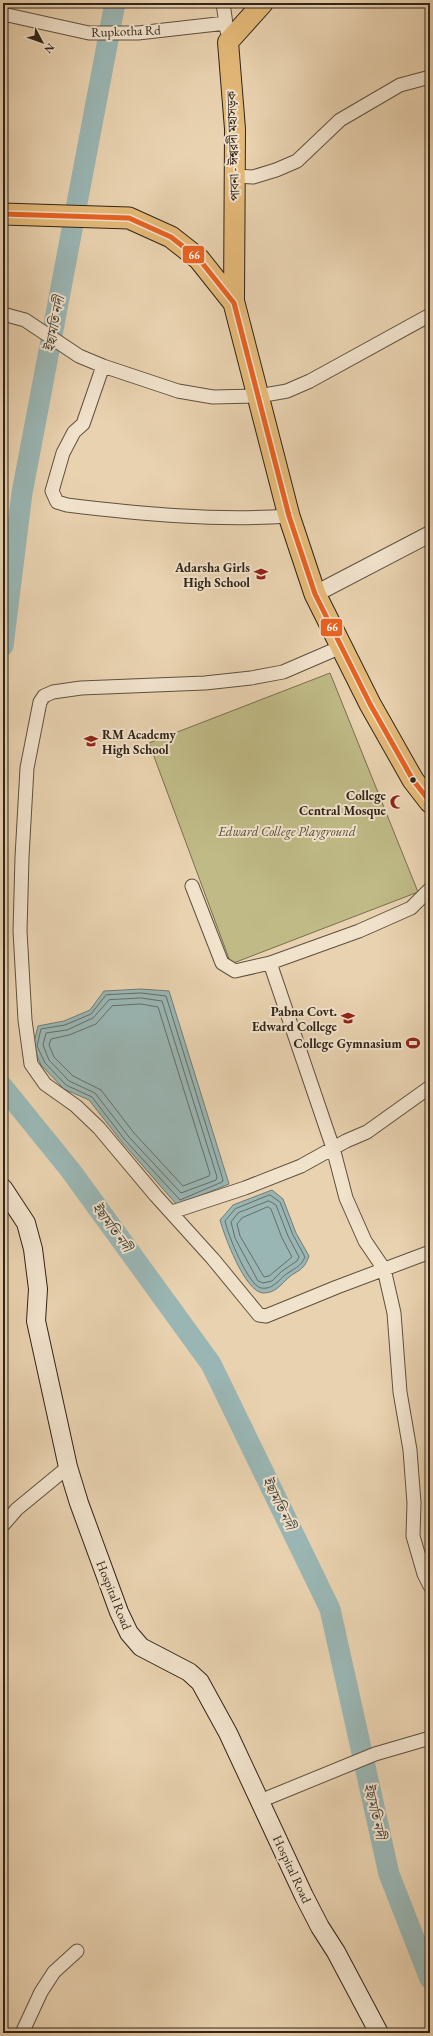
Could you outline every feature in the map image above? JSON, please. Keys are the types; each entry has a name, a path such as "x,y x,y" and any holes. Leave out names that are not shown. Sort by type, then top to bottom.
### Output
{"highway":[{"path":"3,214 129,218 170,237 199,259 234,302 289,516 315,594 370,704 413,780 430,802"}],"main road":[{"path":"227,32 263,3"},
{"name":"পাবনা - ঈশ্বরদী মহাসড়ক","path":"227,32 235,129 234,302"},
{"name":"Hospital Road","path":"3,1188 26,1223 33,1249 38,1288 36,1321 68,1468 116,1604 129,1633 141,1647 189,1672 200,1682 228,1733 307,1902 320,1927 336,1952 379,2033"}],"street":[{"path":"223,3 227,32"},
{"name":"Rupkotha Rd","path":"3,14 89,33 227,32"},
{"path":"235,176 253,177 297,161 340,120 400,85 430,77"},
{"path":"3,314 25,320 79,356 103,366 178,391 214,397 259,396 287,391 310,381 430,314"},
{"path":"103,366 83,424 74,432 62,452 52,491 57,502 67,505 140,514 264,518 289,516"},
{"path":"315,594 430,534"},
{"path":"341,647 283,672 251,678 205,683 81,688 53,692 44,696 40,702 27,768 20,895 23,994 31,1064 45,1084 76,1106 99,1128 259,1315 266,1316 430,1252"},
{"path":"192,886 222,962 235,971 270,963 359,931 411,908 430,889"},
{"path":"270,963 334,1148 346,1198 365,1241 384,1269 394,1313 400,1392 410,1450 414,1504 413,1536 430,1586"},
{"path":"172,1212 245,1188 301,1166 367,1132 430,1087"},
{"path":"3,1525 17,1509 68,1468"},
{"path":"260,1801 375,1754 430,1738"},
{"path":"22,2033 42,1992 54,1972 77,1951"}],"green space":[{"name":"Edward College Playground","path":"330,673 418,892 231,964 149,743"}],"water":[{"path":"141,989 169,991 229,1184 177,1205 122,1142 89,1100 64,1089 41,1065 33,1046 38,1026 64,1021 90,1010 104,991"},
{"path":"272,1190 283,1199 296,1233 309,1256 302,1268 279,1287 273,1291 263,1293 256,1290 249,1283 236,1262 220,1220 233,1205"}],"waterway":[{"name":"ইছামতি নদী","path":"3,646 22,493 115,3"},
{"name":"ইছামতি নদী","path":"3,1087 71,1171 211,1364 330,1609 389,1874 430,1979"}],"transit line":[{"name":"66","path":"3,214 129,218 171,237 199,259 234,303 289,516 315,594 370,704 413,780 430,802"}],"place":[{"name":"Adarsha Girls High School","path":"261,574"},
{"name":"RM Academy High School","path":"91,741"},
{"name":"College Central Mosque","path":"397,802"},
{"name":"Pabna Covt. Edward College","path":"348,1018"},
{"name":"College Gymnasium","path":"413,1043"}]}
